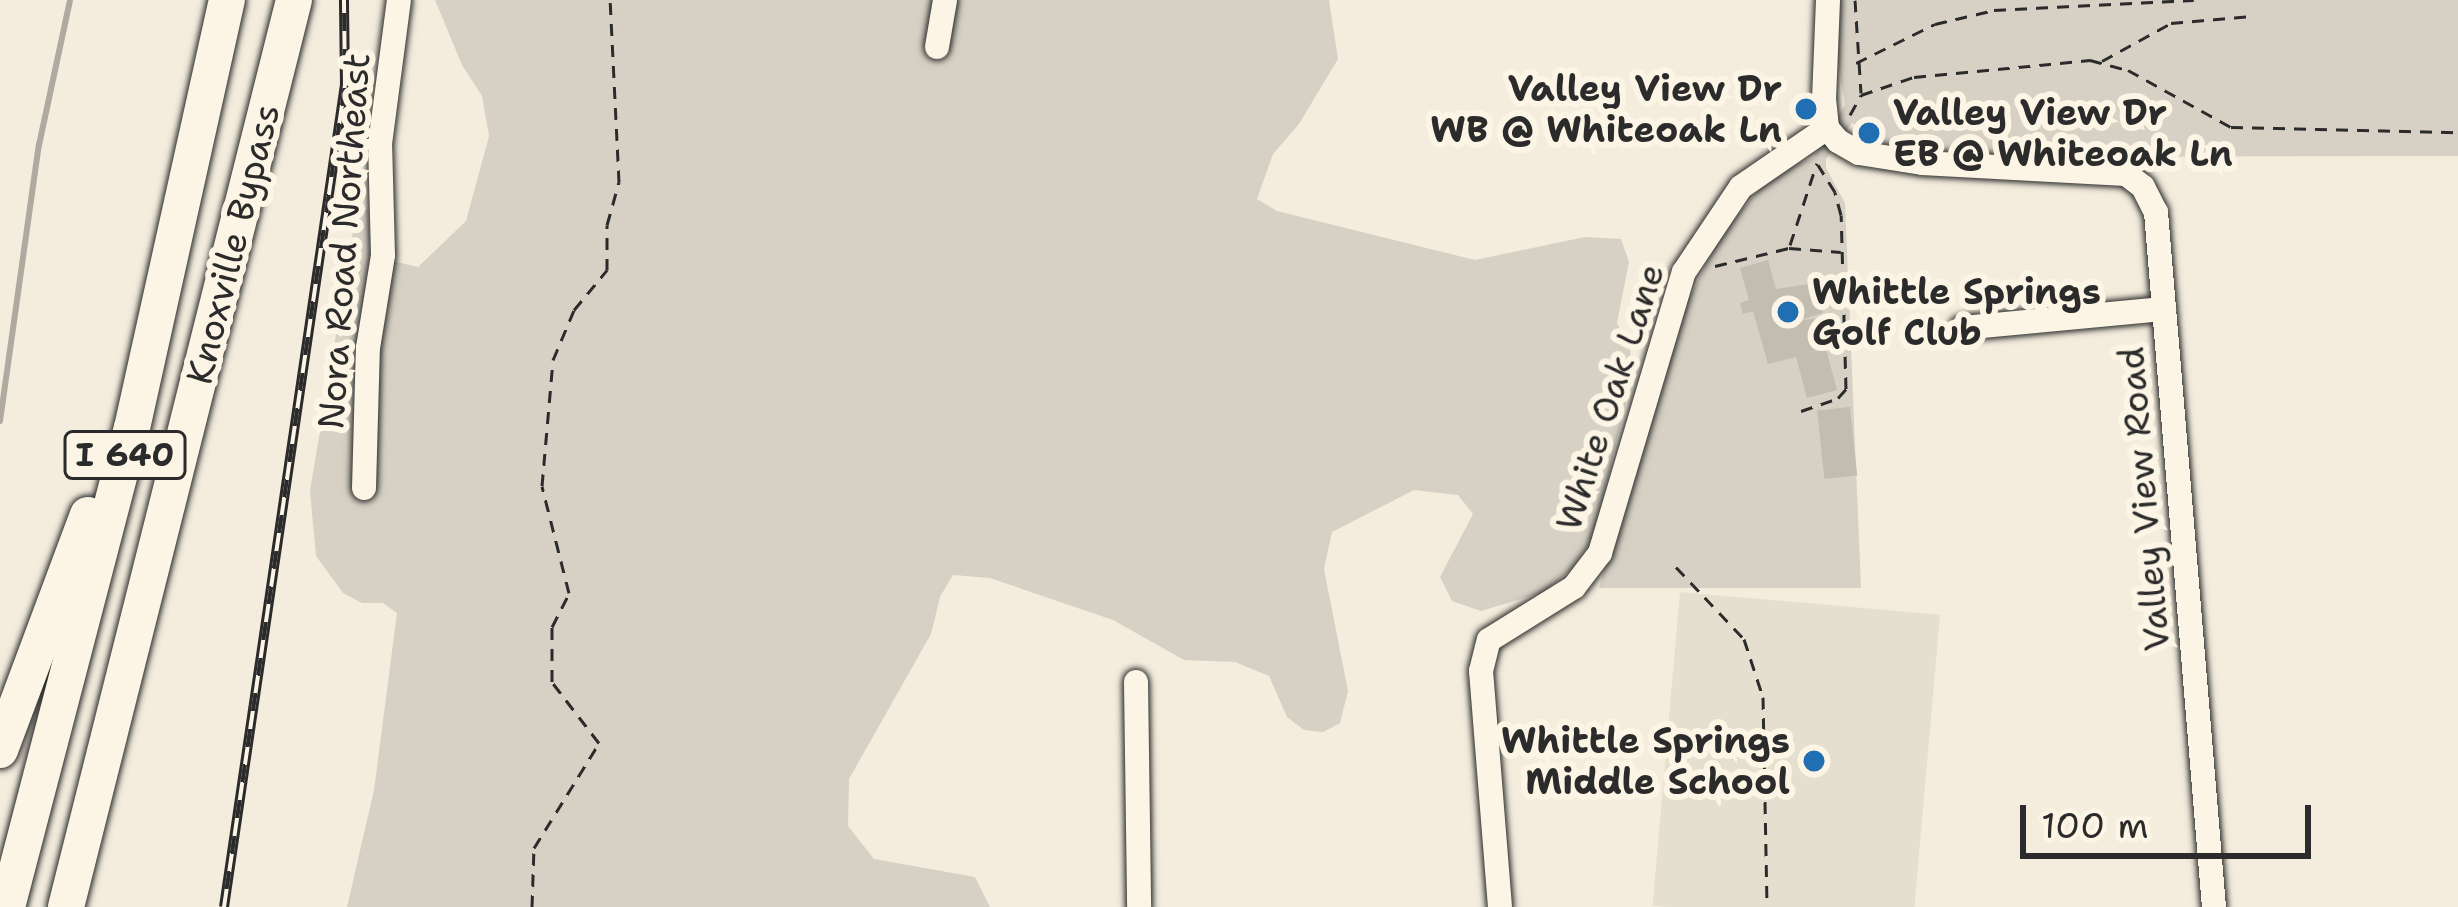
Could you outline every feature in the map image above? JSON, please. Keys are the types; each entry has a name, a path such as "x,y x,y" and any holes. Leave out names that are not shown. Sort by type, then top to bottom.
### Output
{"highway":[{"name":"Knoxville Bypass","path":"7,907 132,428 227,0"},
{"name":"Knoxville Bypass","path":"66,907 293,0"},
{"path":"0,750 105,463 198,137"}],"street":[{"name":"Nora Road Northeast","path":"364,488 368,348 383,255 380,144 399,0"},
{"path":"938,47 945,0"},
{"path":"1828,0 1838,122"},
{"name":"Valley View Road","path":"1838,122 1859,153 1922,163 2126,174 2143,187 2156,212 2214,907"},
{"name":"White Oak Lane","path":"1500,907 1481,671 1489,640 1574,586 1600,554 1684,272 1741,188 1838,122"},
{"path":"1962,328 2164,310"},
{"path":"1136,682 1139,907"}],"path":[{"path":"532,907 533,848 599,743 553,682 552,627 568,592 542,486 553,360 574,310 607,270 607,225 619,182 610,0"},
{"path":"1855,0 1861,95"},
{"path":"1856,64 1956,17 2041,6 2194,0"},
{"path":"2100,62 2171,23 2252,16"},
{"path":"1838,122 1861,95 1914,77 2100,62 2128,70 2231,127 2458,132"},
{"path":"1789,248 1821,157"},
{"path":"1801,410 1838,398 1846,389 1839,202 1817,163"},
{"path":"1706,278 1714,266 1789,248 1842,252"},
{"path":"1676,567 1744,639 1763,697 1767,907"}],"shaded area":[{"path":"435,0 1329,0 1338,59 1299,124 1273,154 1257,199 1277,211 1475,260 1585,237 1621,239 1629,262 1617,323 1630,345 1632,377 1594,536 1572,568 1544,592 1481,611 1452,601 1440,577 1473,514 1458,495 1414,490 1332,532 1324,569 1348,691 1340,723 1323,732 1304,730 1287,717 1269,676 1235,662 1184,660 1113,620 990,578 953,575 940,597 931,634 849,779 848,826 874,859 975,877 990,907 347,907 374,790 397,613 383,603 362,603 343,593 316,556 310,491 356,214 368,209 370,256 418,267 466,221 489,136 482,96 462,65"},
{"path":"1840,0 2458,0 2458,156 1996,157 1884,144 1852,123 1826,159 1826,168 1845,203 1861,588 1599,588 1669,339 1721,235 1780,172 1813,158 1845,105 1838,62"},
{"name":"Whittle Springs Middle School","path":"1680,592 1940,615 1914,907 1653,906"}],"building":[{"name":"Whittle Springs Golf Club","path":"1768,260 1776,289 1814,283 1823,313 1797,321 1818,318 1825,347 1811,352 1826,349 1837,390 1807,398 1796,357 1768,364 1753,311 1743,314 1740,303 1749,300 1740,268"},
{"path":"1850,407 1857,476 1824,479 1817,410"}],"waterway":[{"path":"0,421 39,145 70,0"}],"railway":[{"path":"224,907 345,85 344,0"}],"place":[{"name":"Valley View Dr WB @ Whiteoak Ln","path":"1806,109"},
{"name":"Valley View Dr EB @ Whiteoak Ln","path":"1869,133"},
{"name":"Whittle Springs Golf Club","path":"1788,312"},
{"name":"Whittle Springs Middle School","path":"1814,761"}]}
